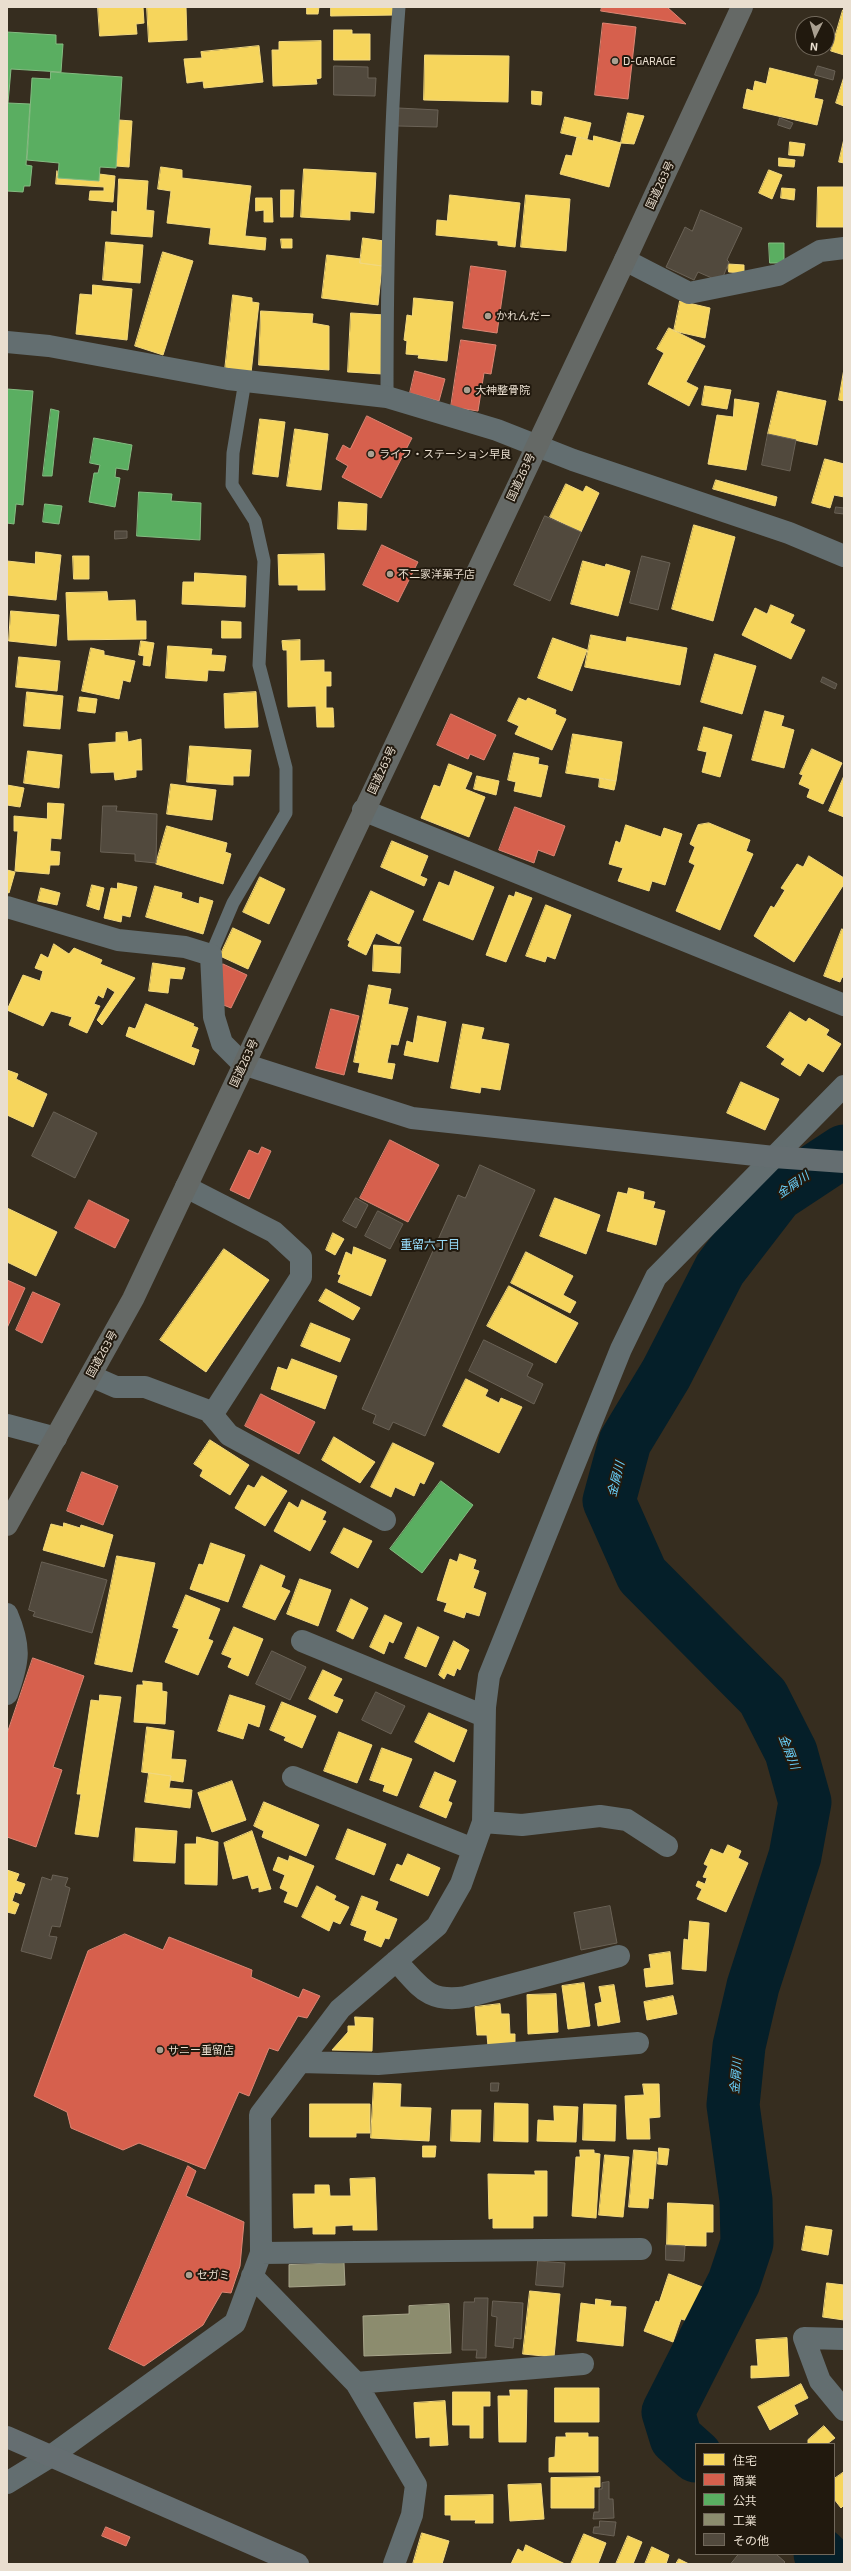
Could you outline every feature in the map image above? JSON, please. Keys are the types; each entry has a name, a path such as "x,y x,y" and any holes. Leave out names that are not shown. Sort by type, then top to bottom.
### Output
{"highway":[{"name":"国道263号","path":"7,1525 133,1298 625,260 742,7"}],"street":[{"path":"625,260 689,293 778,275 820,251 844,248"},
{"path":"7,342 49,346 245,381 387,397 497,430 789,533 844,556"},
{"path":"363,810 844,1005"},
{"path":"7,907 118,940 185,947 211,956 214,1017 222,1043 244,1064 412,1118 774,1157 844,1162"},
{"path":"7,2483 51,2456 235,2323 261,2253 260,2115 340,2009 437,1926 461,1884 483,1822 484,1716 489,1676 621,1349 656,1277 844,1086"},
{"path":"186,1187 274,1232 301,1257 301,1276 212,1415"},
{"path":"91,1376 116,1387 145,1387 209,1411 229,1435 385,1520"},
{"path":"7,1425 56,1438"},
{"path":"7,1614 16,1635 17,1666 7,1694"},
{"path":"302,1641 484,1716"},
{"path":"293,1777 473,1849"},
{"path":"483,1822 522,1825 600,1816 627,1820 667,1846"},
{"path":"396,1961 425,1991 446,2000 466,1997 619,1956"},
{"path":"300,2062 378,2064 638,2043"},
{"path":"261,2253 641,2249"},
{"path":"252,2276 356,2383 416,2485 412,2515 394,2564"},
{"path":"844,2338 804,2338 820,2381 844,2410"},
{"path":"356,2383 583,2364"},
{"path":"7,2437 298,2564"}],"lane":[{"path":"387,397 387,245 393,85 399,7"},
{"path":"211,956 233,903 286,813 286,768 259,665 264,561 255,521 232,485 233,454 245,381"}],"building: 住宅":[{"path":"98,7 143,7 144,23 136,24 137,34 100,36"},
{"path":"147,7 186,7 187,40 149,42"},
{"path":"307,7 319,7 318,14 307,14"},
{"path":"331,7 396,7 396,15 331,16"},
{"path":"844,10 844,55 835,52 835,37"},
{"path":"334,30 352,30 352,34 370,34 370,60 334,60"},
{"path":"321,41 321,78 316,79 317,84 273,86 272,50 279,50 279,42"},
{"path":"259,46 263,82 204,88 203,81 187,83 184,59 202,58 201,52"},
{"path":"425,55 509,56 508,102 424,100"},
{"path":"770,68 818,80 814,98 823,100 817,125 743,108 747,89 753,91 755,81 766,84"},
{"path":"844,77 844,106 836,103"},
{"path":"532,91 542,92 541,105 532,104"},
{"path":"628,113 644,116 634,144 621,143"},
{"path":"565,117 591,123 587,139 561,133"},
{"path":"119,120 132,121 129,167 116,166"},
{"path":"594,136 621,143 609,187 560,174 566,155 572,156 577,137 593,141"},
{"path":"844,139 844,163 839,162"},
{"path":"790,142 805,144 803,156 789,155"},
{"path":"779,158 795,160 794,167 779,166"},
{"path":"161,167 182,170 182,178 251,186 245,236 266,238 265,250 209,244 211,228 167,223 171,191 158,189"},
{"path":"304,169 376,173 374,213 350,211 350,220 301,217"},
{"path":"769,170 782,175 772,199 759,193"},
{"path":"57,171 58,178 99,181 99,174 115,176 113,202 89,200 90,191 104,191 104,187 56,184"},
{"path":"119,179 148,181 146,210 154,211 152,237 111,234 112,211 117,212"},
{"path":"818,187 844,187 844,227 817,227"},
{"path":"782,188 795,189 794,200 781,198"},
{"path":"281,190 294,190 293,217 281,217"},
{"path":"450,195 520,203 515,247 498,245 498,241 436,235 437,220 447,221"},
{"path":"526,195 570,199 566,251 521,247"},
{"path":"256,198 272,198 273,222 264,222 264,210 256,211"},
{"path":"363,238 384,241 382,266 360,263"},
{"path":"281,239 292,239 292,248 282,248"},
{"path":"106,242 143,245 140,283 103,280"},
{"path":"163,252 193,261 163,355 135,346"},
{"path":"327,255 361,259 360,263 382,266 378,305 322,298"},
{"path":"728,264 744,265 744,273 729,272"},
{"path":"93,285 132,289 127,340 76,334 80,294 92,295"},
{"path":"233,295 252,298 252,302 259,303 251,373 225,370"},
{"path":"414,298 453,302 447,361 418,358 419,355 406,354 407,341 404,340 407,315 412,316"},
{"path":"680,301 710,308 705,338 674,331"},
{"path":"261,311 313,314 312,323 329,326 329,370 259,365"},
{"path":"351,313 385,315 382,374 348,372"},
{"path":"669,328 705,346 686,382 698,388 689,406 648,384 664,353 657,349"},
{"path":"844,369 844,401 839,400"},
{"path":"705,386 731,390 727,409 702,405"},
{"path":"778,391 826,401 817,445 768,434"},
{"path":"735,399 759,403 746,470 708,464 717,415 733,417"},
{"path":"260,419 285,422 278,477 253,474"},
{"path":"295,429 328,434 321,490 287,486"},
{"path":"825,459 844,464 844,497 834,495 830,508 812,503"},
{"path":"716,480 777,497 775,506 713,489"},
{"path":"566,484 583,492 586,486 599,493 581,532 550,517"},
{"path":"339,502 367,504 366,530 338,529"},
{"path":"694,525 735,537 713,621 672,609"},
{"path":"36,552 61,555 56,600 7,595 7,561 35,564"},
{"path":"324,554 325,590 298,590 298,585 279,585 278,555"},
{"path":"73,556 89,556 89,579 74,579"},
{"path":"583,561 605,567 606,564 630,571 618,616 571,604"},
{"path":"195,573 246,576 245,607 182,604 183,582 194,582"},
{"path":"107,592 108,601 135,600 136,621 146,621 146,639 68,640 66,593"},
{"path":"771,605 794,615 790,623 805,630 791,659 742,635 755,608 767,614"},
{"path":"11,611 59,615 56,646 9,641"},
{"path":"222,621 241,622 241,638 222,638"},
{"path":"591,635 626,642 627,637 687,648 680,685 585,667"},
{"path":"553,638 587,650 572,691 538,678"},
{"path":"300,640 300,661 324,660 324,672 331,672 331,686 326,686 326,708 333,708 334,727 317,727 316,706 288,707 287,650 283,650 282,641"},
{"path":"141,641 154,643 150,666 143,665 144,656 139,655"},
{"path":"168,646 212,649 211,655 226,656 224,671 208,670 207,681 166,678"},
{"path":"91,648 104,651 104,655 135,661 130,682 123,680 119,699 82,691"},
{"path":"715,654 756,666 742,714 701,702"},
{"path":"19,657 60,661 57,691 16,687"},
{"path":"27,692 63,696 60,729 24,726"},
{"path":"256,692 258,727 225,728 224,694"},
{"path":"80,697 97,699 95,713 78,711"},
{"path":"519,698 526,701 528,698 556,710 555,714 566,719 552,750 515,734 519,726 508,721"},
{"path":"765,711 784,716 781,726 794,730 784,768 752,760"},
{"path":"704,727 732,735 720,777 702,772 707,752 698,750"},
{"path":"127,732 128,742 141,739 142,770 136,770 136,777 115,780 114,772 91,773 89,744 116,742 116,733"},
{"path":"573,734 622,742 616,781 566,773"},
{"path":"190,746 251,750 249,776 233,776 233,785 187,782"},
{"path":"812,749 842,763 823,804 807,797 810,789 799,784 803,775 800,774"},
{"path":"28,751 62,755 59,788 24,783"},
{"path":"514,753 539,758 538,764 548,766 541,797 514,791 516,782 508,780"},
{"path":"449,764 472,773 465,789 485,797 469,837 421,818 434,785 440,787"},
{"path":"477,776 499,781 496,795 474,789"},
{"path":"844,776 844,817 829,811"},
{"path":"600,778 616,781 614,790 599,787"},
{"path":"171,784 216,790 212,820 167,814"},
{"path":"7,785 24,788 20,807 7,805"},
{"path":"48,803 64,804 61,839 51,838 50,851 60,852 59,865 50,865 49,874 15,871 18,831 14,831 14,816 47,819"},
{"path":"709,823 750,840 746,851 753,854 720,930 676,911 695,865 689,862 695,847 690,844 698,825"},
{"path":"626,825 661,837 664,828 682,834 665,885 652,881 649,891 618,881 623,868 609,864 616,841 620,843"},
{"path":"167,826 227,843 225,852 231,854 223,884 156,864"},
{"path":"392,841 428,856 420,876 427,879 424,886 381,867"},
{"path":"809,856 844,878 844,884 794,962 754,936 771,906 774,908 785,890 781,888 797,864 803,867"},
{"path":"7,870 15,872 9,893 7,892"},
{"path":"455,871 494,887 473,940 423,920 439,882 449,886"},
{"path":"260,877 285,889 269,924 243,912"},
{"path":"118,883 137,887 130,917 122,915 121,922 104,918 111,888 117,889"},
{"path":"92,885 104,888 99,910 87,906"},
{"path":"155,886 182,893 181,898 199,904 200,897 213,901 203,934 146,917"},
{"path":"41,888 60,893 57,905 38,901"},
{"path":"371,891 414,911 399,944 376,933 366,955 348,946 350,941 348,940"},
{"path":"516,892 532,898 506,962 486,955 509,895 514,897"},
{"path":"546,905 571,915 555,959 547,956 545,962 526,956"},
{"path":"233,928 261,941 248,969 220,956"},
{"path":"842,929 844,930 844,978 842,977 840,982 824,976"},
{"path":"54,944 69,954 74,948 102,960 100,964 135,978 102,1025 97,1020 115,992 107,987 103,998 98,995 94,1004 100,1006 87,1033 69,1025 72,1017 51,1011 43,1026 7,1010 23,975 40,981 43,971 35,968 41,954 48,958"},
{"path":"374,945 401,947 400,973 373,971"},
{"path":"153,963 185,968 182,979 170,978 168,993 149,991"},
{"path":"369,985 391,989 388,1004 408,1008 398,1045 391,1044 387,1063 395,1064 392,1079 358,1072 360,1063 354,1062"},
{"path":"146,1004 194,1024 193,1026 198,1028 191,1047 199,1050 194,1065 126,1036 129,1027 135,1029"},
{"path":"790,1012 806,1022 809,1018 829,1030 826,1035 841,1044 823,1072 808,1063 800,1076 781,1064 785,1059 767,1047"},
{"path":"418,1016 446,1022 438,1062 404,1055 407,1041 413,1043"},
{"path":"463,1024 484,1028 481,1039 509,1044 500,1090 481,1087 480,1093 451,1088"},
{"path":"7,1070 18,1074 16,1079 47,1094 33,1127 7,1115"},
{"path":"741,1082 779,1099 765,1130 727,1113"},
{"path":"629,1188 644,1192 643,1199 655,1202 653,1208 665,1211 656,1245 607,1231 618,1192 627,1194"},
{"path":"555,1198 600,1215 586,1254 540,1236"},
{"path":"7,1208 57,1232 36,1276 7,1262"},
{"path":"333,1233 344,1239 335,1255 326,1250"},
{"path":"354,1247 386,1260 371,1296 338,1282 341,1275 338,1274 346,1252 352,1255"},
{"path":"224,1249 269,1280 206,1372 160,1340"},
{"path":"526,1252 573,1276 563,1295 576,1302 570,1313 511,1283"},
{"path":"509,1286 578,1323 556,1363 487,1326"},
{"path":"326,1289 360,1308 353,1320 319,1301"},
{"path":"311,1323 350,1339 340,1362 301,1346"},
{"path":"292,1359 337,1376 325,1409 271,1389 278,1367 287,1370"},
{"path":"466,1379 488,1390 485,1396 499,1403 501,1398 522,1407 499,1453 443,1426"},
{"path":"334,1437 375,1462 360,1483 322,1460"},
{"path":"210,1440 249,1465 230,1495 200,1476 203,1470 194,1464"},
{"path":"393,1443 434,1463 424,1484 420,1482 414,1496 395,1487 391,1497 371,1487"},
{"path":"262,1476 287,1491 265,1526 235,1508 248,1485 254,1488"},
{"path":"302,1500 326,1512 322,1520 326,1521 310,1551 274,1531 289,1502 298,1508"},
{"path":"64,1523 80,1528 81,1525 113,1535 104,1567 43,1550 51,1524 63,1527"},
{"path":"344,1528 372,1541 358,1568 331,1553"},
{"path":"211,1543 245,1555 228,1602 190,1589 199,1564 203,1565"},
{"path":"460,1554 476,1560 473,1569 479,1571 473,1588 486,1593 479,1616 466,1612 464,1618 444,1611 447,1603 437,1600 450,1559 457,1562"},
{"path":"117,1556 155,1563 132,1672 95,1664"},
{"path":"261,1565 285,1576 281,1587 290,1591 275,1620 243,1607"},
{"path":"300,1579 331,1590 318,1626 287,1614"},
{"path":"186,1595 220,1609 208,1639 213,1641 198,1675 165,1662 179,1629 173,1627"},
{"path":"351,1599 368,1608 353,1639 337,1631"},
{"path":"385,1615 402,1623 393,1643 389,1641 384,1654 370,1647"},
{"path":"234,1627 263,1639 248,1676 228,1667 232,1658 222,1654"},
{"path":"418,1627 439,1637 426,1667 405,1658"},
{"path":"454,1641 469,1650 460,1670 457,1668 454,1676 447,1673 444,1679 439,1675"},
{"path":"323,1670 342,1679 333,1696 343,1700 337,1713 309,1699"},
{"path":"143,1681 162,1683 162,1691 167,1692 165,1724 134,1722 137,1685 143,1685"},
{"path":"100,1695 121,1697 98,1837 75,1834 81,1794 77,1794 91,1700 99,1701"},
{"path":"230,1695 265,1706 259,1727 248,1723 243,1739 218,1731"},
{"path":"282,1702 316,1716 302,1748 284,1740 286,1737 270,1730"},
{"path":"429,1713 467,1730 454,1762 415,1742"},
{"path":"147,1727 174,1731 171,1759 186,1760 183,1782 170,1780 171,1776 142,1772"},
{"path":"339,1732 372,1745 357,1783 324,1771"},
{"path":"382,1748 412,1759 397,1796 383,1791 385,1785 370,1780"},
{"path":"435,1772 456,1781 448,1801 452,1803 446,1818 420,1807"},
{"path":"149,1773 171,1776 169,1788 192,1790 190,1808 145,1802"},
{"path":"232,1781 246,1820 212,1832 198,1793"},
{"path":"264,1802 319,1825 306,1856 262,1837 264,1831 254,1826"},
{"path":"136,1828 177,1831 175,1863 134,1861"},
{"path":"348,1829 386,1844 374,1875 336,1859"},
{"path":"252,1831 271,1889 259,1892 259,1887 252,1889 248,1875 233,1879 224,1843"},
{"path":"197,1837 218,1842 217,1885 185,1884 185,1844 196,1844"},
{"path":"728,1845 741,1851 738,1858 748,1863 726,1912 697,1899 702,1889 696,1886 698,1881 705,1884 707,1878 703,1877 708,1866 704,1864 711,1849 723,1854"},
{"path":"408,1854 440,1868 428,1896 390,1880 397,1864 402,1866"},
{"path":"290,1856 314,1866 297,1907 284,1902 288,1892 280,1888 285,1875 273,1870 278,1857 288,1861"},
{"path":"7,1870 19,1874 16,1881 25,1884 21,1894 15,1892 12,1901 19,1904 15,1914 7,1912"},
{"path":"317,1886 336,1896 334,1900 349,1907 340,1924 333,1921 329,1931 302,1917"},
{"path":"362,1896 378,1902 375,1910 397,1919 389,1939 385,1938 381,1947 364,1940 367,1931 351,1925"},
{"path":"690,1921 709,1923 706,1971 682,1969 684,1939 688,1940"},
{"path":"670,1952 673,1984 646,1987 644,1969 651,1968 649,1955"},
{"path":"584,1983 590,2026 568,2029 562,1986"},
{"path":"614,1985 620,2022 598,2026 595,2004 602,2002 599,1987"},
{"path":"556,1994 558,2032 528,2034 527,1995"},
{"path":"673,1996 677,2014 647,2020 644,2002"},
{"path":"500,2004 501,2014 509,2014 510,2034 515,2034 515,2044 488,2046 487,2035 477,2035 475,2007"},
{"path":"355,2017 373,2018 372,2051 332,2050 348,2032 348,2026 355,2026"},
{"path":"374,2083 401,2084 400,2107 431,2108 429,2141 371,2138"},
{"path":"643,2084 659,2084 660,2117 649,2118 650,2139 627,2139 625,2096 644,2095"},
{"path":"495,2103 528,2104 528,2142 494,2141"},
{"path":"310,2104 370,2104 370,2133 356,2133 356,2137 310,2137"},
{"path":"584,2104 616,2105 615,2141 583,2140"},
{"path":"554,2106 578,2107 576,2142 537,2141 538,2120 554,2121"},
{"path":"452,2110 481,2110 480,2142 451,2141"},
{"path":"423,2146 436,2146 435,2157 423,2157"},
{"path":"659,2148 669,2149 667,2165 658,2164"},
{"path":"580,2150 594,2150 594,2153 600,2154 596,2218 572,2216 576,2157 580,2157"},
{"path":"634,2150 657,2152 653,2199 649,2198 648,2208 629,2207"},
{"path":"605,2155 629,2157 623,2217 599,2215"},
{"path":"535,2171 547,2171 547,2216 533,2216 533,2228 493,2228 493,2218 489,2219 488,2174 535,2175"},
{"path":"375,2178 377,2230 353,2230 353,2225 335,2226 335,2234 313,2234 313,2227 294,2228 293,2194 315,2194 315,2185 329,2185 330,2196 351,2196 350,2179"},
{"path":"668,2203 713,2205 713,2232 706,2232 706,2246 667,2245"},
{"path":"806,2226 832,2230 828,2255 802,2250"},
{"path":"669,2274 705,2288 696,2311 693,2309 688,2321 681,2319 673,2342 644,2331 656,2301 659,2302"},
{"path":"827,2283 844,2285 844,2320 823,2317"},
{"path":"530,2291 560,2294 554,2357 523,2354"},
{"path":"596,2299 611,2301 610,2306 626,2307 623,2346 577,2341 581,2303 595,2305"},
{"path":"787,2338 789,2376 751,2378 751,2366 758,2366 756,2340"},
{"path":"801,2384 808,2398 794,2405 798,2414 770,2430 758,2407"},
{"path":"555,2388 599,2388 599,2422 555,2422"},
{"path":"510,2390 527,2390 526,2442 499,2442 498,2396 510,2396"},
{"path":"453,2392 490,2392 490,2406 483,2406 483,2438 470,2438 470,2425 453,2425"},
{"path":"445,2401 448,2445 430,2446 430,2437 416,2438 414,2403"},
{"path":"824,2426 835,2438 828,2443 808,2443 808,2440"},
{"path":"566,2433 588,2433 588,2437 598,2437 598,2472 549,2472 549,2458 555,2457 556,2437 566,2437"},
{"path":"844,2472 844,2505 841,2508 835,2500 835,2478"},
{"path":"600,2477 600,2487 594,2487 594,2508 551,2508 551,2478"},
{"path":"541,2484 544,2519 510,2521 508,2485"},
{"path":"493,2495 493,2523 475,2523 476,2520 451,2520 451,2515 445,2515 445,2496"},
{"path":"422,2533 449,2541 442,2564 413,2564"},
{"path":"584,2534 606,2543 598,2564 571,2564"},
{"path":"628,2536 642,2542 633,2564 616,2564"},
{"path":"526,2545 565,2564 511,2564 518,2549 523,2552"},
{"path":"652,2547 669,2555 666,2564 645,2564"},
{"path":"679,2559 689,2564 676,2564"}],"building: 商業":[{"path":"602,7 667,7 686,24 601,11"},
{"name":"D-GARAGE","path":"603,23 636,27 628,99 595,95"},
{"path":"471,266 506,271 497,333 463,328"},
{"name":"大神整骨院","path":"461,340 496,345 491,374 484,373 478,411 451,407"},
{"path":"415,371 445,379 439,401 410,393"},
{"name":"ライフ・ステーション早良","path":"367,416 412,438 381,498 342,477 348,466 336,459 343,445 350,449"},
{"name":"不二家洋菓子店","path":"382,545 418,562 398,602 363,585"},
{"path":"451,714 496,735 484,760 470,754 468,759 437,745"},
{"path":"515,807 565,826 554,856 538,850 534,863 499,850"},
{"path":"223,964 247,975 231,1008 221,1004 215,978"},
{"path":"331,1009 359,1016 344,1075 316,1068"},
{"path":"390,1140 439,1165 408,1222 360,1198"},
{"path":"262,1147 271,1151 249,1199 230,1190 249,1150 258,1154"},
{"path":"89,1200 129,1220 115,1248 75,1228"},
{"path":"7,1280 25,1288 7,1328"},
{"path":"33,1292 60,1304 42,1343 16,1330"},
{"path":"261,1394 315,1422 299,1454 245,1426"},
{"path":"82,1472 118,1486 103,1525 67,1511"},
{"path":"33,1658 84,1676 53,1767 62,1770 36,1847 7,1837 7,1734"},
{"name":"サニー重留店","path":"125,1934 163,1950 169,1937 252,1970 251,1977 299,1998 303,1989 320,1996 307,2018 298,2016 278,2051 269,2048 249,2096 239,2092 205,2169 139,2143 123,2150 71,2128 67,2112 34,2096 88,1951"},
{"name":"セガミ","path":"188,2166 196,2171 186,2196 244,2222 240,2266 231,2293 222,2292 203,2325 144,2366 109,2349"},
{"path":"106,2527 130,2537 126,2546 102,2536"}],"building: 公共":[{"path":"7,32 56,35 56,44 63,44 61,72 11,69 8,103 30,104 26,165 32,166 30,186 24,186 23,192 7,191"},
{"path":"51,72 122,77 116,168 100,167 99,181 58,178 59,163 27,160 32,78 50,79"},
{"path":"769,243 784,243 784,263 770,263"},
{"path":"7,389 33,391 23,505 16,504 14,524 7,523"},
{"path":"51,409 59,411 52,476 43,476"},
{"path":"94,438 132,445 128,470 116,468 115,477 120,478 115,507 89,502 94,473 98,473 100,465 90,463"},
{"path":"139,492 172,494 171,501 201,503 200,540 137,536"},
{"path":"45,504 62,506 59,524 43,522"},
{"path":"441,1481 473,1505 422,1573 390,1549"}],"building: 工業":[{"path":"344,2263 345,2285 289,2287 289,2265"},
{"path":"449,2304 451,2353 364,2356 363,2316 409,2314 409,2306"}],"building: その他":[{"path":"334,66 368,67 368,78 376,78 375,96 334,95"},
{"path":"818,66 835,71 833,80 815,75"},
{"path":"398,108 438,110 437,127 398,126"},
{"path":"780,118 793,123 790,129 778,125"},
{"path":"701,210 742,228 727,260 729,262 721,282 698,272 694,280 666,267 685,227 692,231"},
{"path":"768,434 796,440 790,471 762,465"},
{"path":"836,507 844,508 844,514 835,513"},
{"path":"545,516 581,532 550,601 514,585"},
{"path":"115,531 127,531 127,538 115,539"},
{"path":"642,556 670,563 658,610 630,603"},
{"path":"823,677 837,684 835,689 821,682"},
{"path":"103,806 117,806 116,811 157,814 156,863 135,861 135,854 101,852"},
{"path":"54,1112 97,1133 75,1178 32,1156"},
{"path":"480,1165 535,1190 425,1436 393,1422 389,1430 373,1423 376,1415 362,1409 458,1195 465,1198"},
{"path":"356,1198 368,1205 356,1228 343,1221"},
{"path":"378,1211 403,1224 390,1249 365,1236"},
{"path":"484,1340 533,1364 527,1376 543,1384 534,1404 469,1371"},
{"path":"42,1562 107,1580 92,1633 33,1616 35,1612 29,1610"},
{"path":"272,1651 306,1667 290,1700 256,1684"},
{"path":"376,1692 405,1706 391,1734 362,1720"},
{"path":"53,1875 68,1878 65,1886 70,1888 60,1927 52,1926 49,1936 57,1937 51,1959 21,1951 42,1877 51,1880"},
{"path":"610,1906 617,1943 581,1950 574,1913"},
{"path":"491,2083 499,2083 498,2091 491,2091"},
{"path":"666,2245 685,2246 684,2261 666,2260"},
{"path":"538,2261 565,2263 563,2287 536,2285"},
{"path":"475,2298 488,2298 486,2358 476,2358 477,2350 462,2350 464,2302 474,2302"},
{"path":"493,2301 523,2303 521,2339 514,2338 513,2348 495,2346 497,2317 492,2316"},
{"path":"609,2482 609,2499 613,2499 614,2518 593,2519 594,2512 599,2512 599,2489 602,2489 602,2483"},
{"path":"600,2521 616,2522 614,2536 593,2533 594,2527 599,2527"},
{"path":"738,2555 777,2555 785,2562 783,2564 731,2564"}],"waterway":[{"name":"金屑川","path":"695,2455 676,2438 668,2412 734,2282 747,2243 746,2200 733,2105 739,2046 753,1986 795,1856 805,1802 791,1752 763,1697 642,1575 609,1501 625,1442 666,1374 720,1269 777,1195 844,1151"},
{"name":"金屑川","path":"821,2555 830,2564"}],"place":[{"name":"D-GARAGE","path":"615,61"},
{"name":"かれんだー","path":"488,316"},
{"name":"大神整骨院","path":"467,390"},
{"name":"ライフ・ステーション早良","path":"371,454"},
{"name":"不二家洋菓子店","path":"390,574"},
{"name":"サニー重留店","path":"160,2050"},
{"name":"セガミ","path":"189,2275"}],"district":[{"name":"重留六丁目","path":"430,1245"}]}
